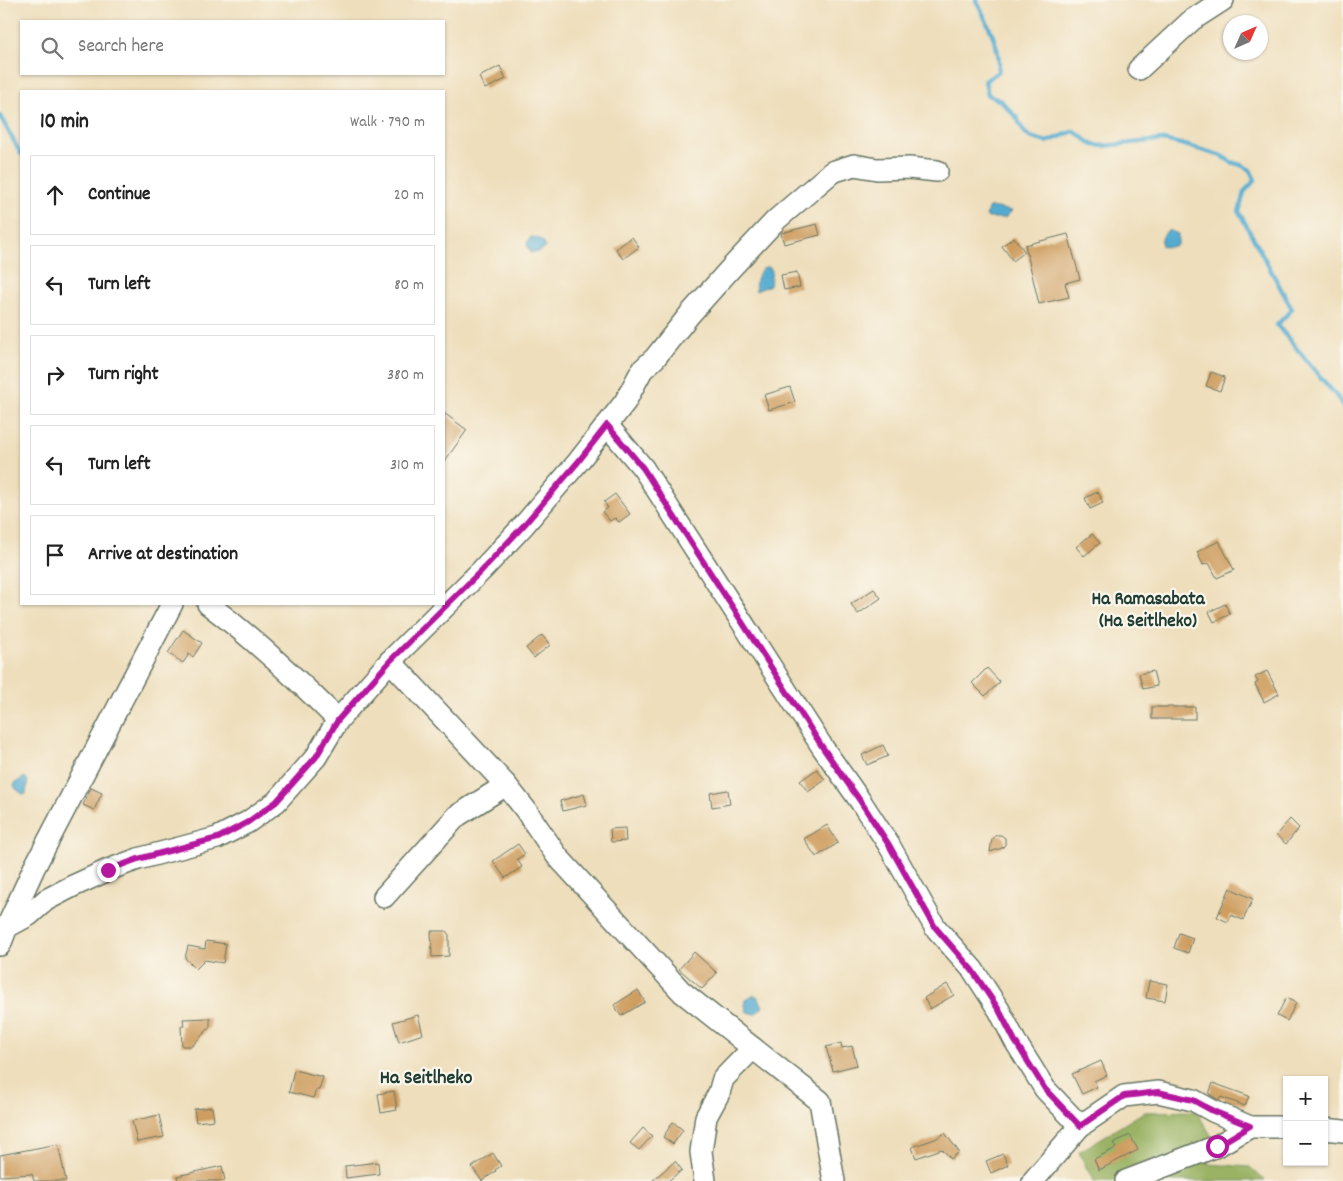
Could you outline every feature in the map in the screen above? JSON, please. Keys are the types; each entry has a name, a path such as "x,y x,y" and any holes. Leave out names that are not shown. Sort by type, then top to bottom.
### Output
{"street":[{"path":"1138,69 1192,20 1223,0"},
{"path":"3,936 46,900 108,870 138,859 218,838 248,822 276,802 316,757 338,720 390,661 488,564 578,462 625,402 642,370 655,358 707,294 776,220 832,172 854,165 877,169 909,168 937,171"},
{"path":"607,425 643,468 823,748 889,845 935,927 972,970 994,1002 1015,1041 1045,1089 1080,1126"},
{"path":"3,936 34,868 171,605"},
{"path":"209,605 282,666 338,720"},
{"path":"390,661 506,785 557,856 682,992 820,1100 834,1181"},
{"path":"384,897 457,816 506,785"},
{"path":"705,1181 701,1152 706,1117 723,1079 753,1048"},
{"path":"1033,1181 1080,1126 1124,1096 1158,1092 1193,1100 1213,1111 1250,1126 1283,1127"},
{"path":"1126,1181 1209,1149 1250,1126"},
{"path":"1328,1130 1343,1132"}],"green space":[{"path":"1196,1111 1211,1135 1208,1164 1250,1167 1265,1181 1094,1181 1079,1152 1144,1112"}],"water":[{"path":"988,208 1012,211 1005,218 988,218 986,216"},
{"path":"1167,231 1178,234 1178,244 1170,247 1162,246 1162,238"},
{"path":"531,237 541,240 545,248 539,252 531,253 527,245"},
{"path":"766,267 772,270 770,285 756,291 757,277 760,271"},
{"path":"25,777 28,780 26,794 24,795 14,785"},
{"path":"753,995 759,998 763,1007 755,1014 747,1012 745,1006 746,999"}],"building":[{"path":"500,66 506,79 485,89 479,77"},
{"path":"817,224 820,235 784,244 781,233"},
{"path":"1068,234 1080,279 1065,283 1069,297 1039,304 1025,245"},
{"path":"632,237 639,247 623,259 616,249"},
{"path":"1014,237 1025,252 1013,261 1002,246"},
{"path":"797,272 800,287 784,290 781,275"},
{"path":"1211,372 1225,377 1220,391 1206,386"},
{"path":"790,387 795,402 769,410 764,395"},
{"path":"445,414 467,430 445,461"},
{"path":"1098,492 1103,503 1090,509 1085,498"},
{"path":"615,494 630,514 619,522 615,518 610,521 602,512 608,508 604,502"},
{"path":"1092,534 1100,543 1084,556 1076,547"},
{"path":"1219,541 1234,570 1217,578 1209,563 1203,565 1197,552"},
{"path":"874,589 881,598 858,614 851,604"},
{"path":"1225,604 1230,614 1214,622 1209,612"},
{"path":"183,630 202,643 193,657 189,654 183,663 168,653"},
{"path":"542,635 550,645 534,658 526,648"},
{"path":"987,668 1000,682 985,696 972,683"},
{"path":"1153,671 1157,686 1143,689 1139,674"},
{"path":"1267,671 1279,694 1264,702 1255,684 1258,682 1255,677"},
{"path":"1152,707 1195,707 1195,719 1152,719"},
{"path":"883,745 888,756 867,765 862,755"},
{"path":"817,769 825,780 808,792 800,781"},
{"path":"91,788 102,793 94,810 83,805"},
{"path":"728,790 730,804 712,807 710,793"},
{"path":"584,794 587,805 563,811 560,801"},
{"path":"1290,819 1299,828 1286,844 1276,835"},
{"path":"827,825 838,843 816,857 804,839"},
{"path":"625,828 626,841 611,842 610,829"},
{"path":"996,835 1001,835 1005,838 1005,845 990,852 992,840"},
{"path":"518,844 525,854 517,859 522,867 505,878 493,861"},
{"path":"1230,888 1253,899 1243,920 1231,915 1228,922 1217,917"},
{"path":"431,931 446,931 449,935 449,956 432,957"},
{"path":"1179,933 1193,938 1188,953 1174,948"},
{"path":"206,941 226,944 223,963 205,960 196,969 185,958 188,946 205,949"},
{"path":"694,952 717,973 702,989 679,969"},
{"path":"1149,981 1168,984 1165,1001 1146,998"},
{"path":"947,984 954,995 930,1009 924,998"},
{"path":"638,990 645,1002 621,1016 614,1005"},
{"path":"1286,998 1296,1003 1287,1021 1277,1016"},
{"path":"418,1015 423,1034 399,1042 393,1022"},
{"path":"210,1018 210,1027 192,1046 182,1046 181,1026 184,1026 183,1019"},
{"path":"841,1043 842,1048 852,1046 857,1065 833,1071 826,1047"},
{"path":"1101,1061 1107,1075 1094,1081 1097,1087 1082,1094 1072,1074"},
{"path":"294,1070 323,1077 319,1090 316,1090 313,1098 289,1092"},
{"path":"1213,1083 1249,1096 1245,1106 1221,1097 1219,1100 1209,1094"},
{"path":"394,1091 397,1110 381,1113 378,1094"},
{"path":"212,1107 214,1120 196,1122 194,1109"},
{"path":"159,1115 164,1137 137,1142 132,1121"},
{"path":"673,1122 683,1130 673,1144 663,1137"},
{"path":"643,1128 652,1136 639,1150 630,1143"},
{"path":"945,1133 959,1152 951,1159 942,1149 916,1158 912,1147 935,1139"},
{"path":"1130,1135 1138,1150 1099,1170 1094,1159 1116,1148 1113,1143"},
{"path":"58,1144 66,1181 34,1181 32,1174 0,1176 0,1155"},
{"path":"493,1153 501,1166 482,1181 472,1167"},
{"path":"1003,1154 1008,1165 991,1173 986,1161"},
{"path":"675,1161 682,1170 668,1181 652,1181"},
{"path":"378,1162 379,1174 346,1178 345,1166"},
{"path":"222,1166 225,1181 178,1181 177,1176"}],"waterway":[{"path":"976,0 993,35 998,54 998,72 985,81 988,95 1001,101 1017,118 1024,132 1030,137 1047,142 1074,131 1093,145 1104,146 1163,140 1222,156 1250,170 1255,180 1244,192 1239,212 1292,309 1277,325 1338,398 1343,407"},
{"path":"0,116 20,152"}],"district":[{"name":"Ha Ramasabata (Ha Seitlheko)","path":"1148,611"},
{"name":"Ha Seitlheko","path":"426,1079"}],"route":[{"path":"108,870 138,859 218,838 248,822 276,802 316,757 338,720 390,661 482,570 524,525 607,425 643,468 823,748 889,845 935,927 972,970 999,1010 1015,1041 1045,1089 1080,1126 1124,1096 1158,1092 1193,1100 1213,1111 1250,1126 1217,1146"}]}
